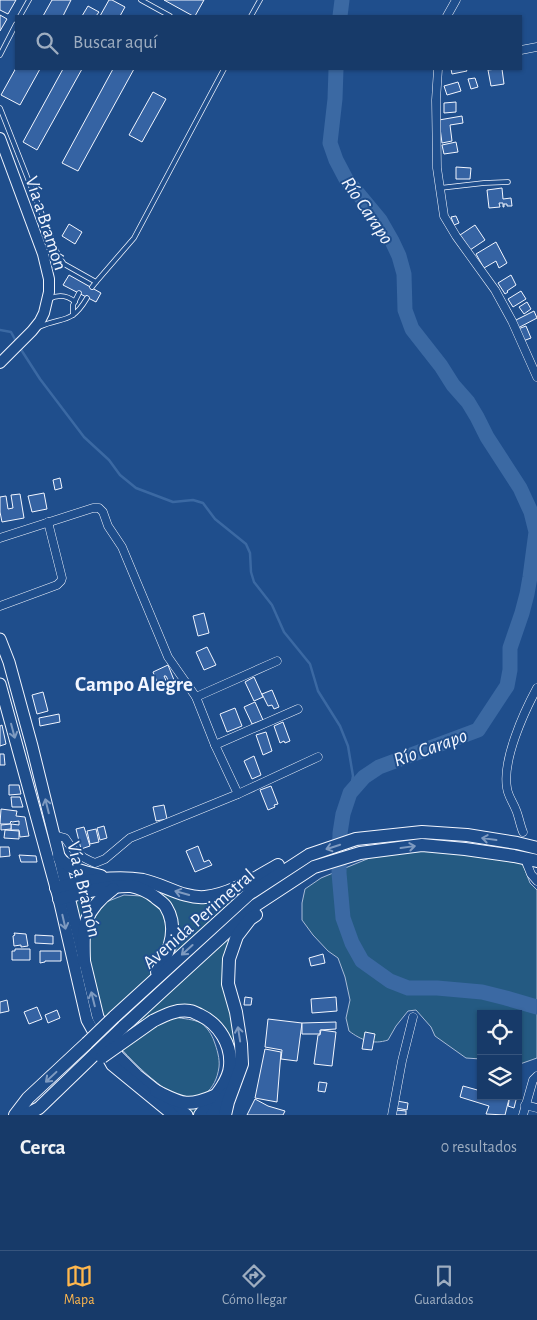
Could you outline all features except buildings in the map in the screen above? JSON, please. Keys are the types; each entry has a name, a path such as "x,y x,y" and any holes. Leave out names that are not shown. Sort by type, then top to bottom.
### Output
{"main road":[{"name":"Vía a Bramón","path":"0,639 11,671 59,857 63,892 87,1020 112,1065 173,1115"},
{"name":"Vía a Bramón","path":"0,684 84,962 98,1017 118,1056 137,1075 187,1115"},
{"name":"Avenida Perimetral","path":"15,1115 28,1098 249,894 309,855 356,839 422,832 467,835 537,848"},
{"name":"Avenida Perimetral","path":"26,1115 39,1108 99,1055 123,1027 256,905 314,867 360,854 422,845 466,848 514,856 532,862"},
{"path":"63,892 113,883 144,880 188,895 204,897 234,889 287,860 309,855"},
{"path":"59,857 72,866 113,883 133,886 151,894 166,906 172,924 170,945 164,961 152,978 114,1017"},
{"path":"224,1115 242,1064 236,1012 228,984 229,959 237,936 250,919 314,867"},
{"path":"84,962 84,927 89,913 113,883"},
{"path":"99,1055 170,1012 191,1011 208,1019 219,1030 229,1047 230,1067 224,1085 200,1115"},
{"path":"212,1115 236,1082"},
{"path":"156,1090 178,1102 189,1104 216,1095"}],"street":[{"path":"448,15 456,0"},
{"path":"522,50 537,47"},
{"path":"438,70 436,100 437,168 444,216 495,290 512,321 537,377"},
{"name":"Vía a Bramón","path":"0,138 43,254 49,279 48,299 40,321 0,363"},
{"path":"0,538 93,508 99,508 103,512 108,526 122,547 168,657 196,697 215,745 238,794"},
{"path":"0,606 57,585 61,581 62,578 48,522"},
{"path":"196,697 277,660"},
{"path":"523,832 516,809 509,797 507,772 512,747 537,688"},
{"path":"215,745 298,709"},
{"path":"54,836 65,838 71,848 81,857 95,863 105,859 130,838 238,794 318,757"},
{"path":"532,862 531,874 537,881"},
{"path":"392,1115 402,1061 413,1017"},
{"path":"523,1115 533,1080 537,1076"},
{"path":"525,1105 537,1108"}],"lane":[{"path":"21,15 29,0"},
{"path":"141,0 168,15"},
{"path":"252,15 260,0"},
{"path":"0,55 15,26"},
{"path":"92,288 134,238 223,70"},
{"path":"0,108 58,255 64,264 96,282"},
{"path":"440,188 508,182"},
{"path":"83,283 86,277"},
{"path":"73,315 74,302 78,293"},
{"path":"48,299 62,296 74,302"},
{"path":"32,331 73,315 87,298"}],"shaded area":[{"path":"468,848 519,858 530,883 537,890 537,1058 522,1063 522,1010 477,1010 477,1059 466,1058 435,1036 431,1027 416,1010 408,1011 388,1040 372,1042 349,1031 346,1018 350,1000 345,977 338,958 328,951 302,920 302,903 305,889 321,878 372,857 406,851"},
{"path":"121,879 186,899 254,884 168,967 177,947 177,922 169,903 116,885 81,929 71,888"},
{"path":"124,895 142,896 157,903 164,916 167,936 159,964 125,1007 109,1023 103,1018 89,960 89,941 93,920 106,902"},
{"path":"233,923 228,949 239,1061 219,1115 190,1115 182,1108 216,1097 228,1055 210,1019 168,1008 115,1034"},
{"path":"175,1017 201,1023 212,1036 218,1054 219,1067 214,1083 205,1094 192,1099 172,1095 139,1067 117,1044"}],"waterway":[{"name":"Río Carapo","path":"340,15 342,0"},
{"name":"Río Carapo","path":"336,70 330,143 336,160 346,179 380,220 399,256 404,274 405,310 412,329 441,366 453,385 468,402 487,437 520,488 531,512 536,532 527,594 510,648 510,670 507,686 478,730 379,767 364,777 350,793 343,814 340,833 339,873 343,918 352,943 362,961 390,981 408,988 437,988 482,992 537,1007"},
{"path":"0,330 11,332 17,343"},
{"path":"20,348 40,379 84,437 109,460 120,475 136,488 173,502 193,500 203,503 215,519 246,544 250,553 251,572 254,582 272,605 284,632 310,664 318,691 340,726 348,746 353,776 350,793"}],"district":[{"name":"Campo Alegre","path":"134,684"}]}
